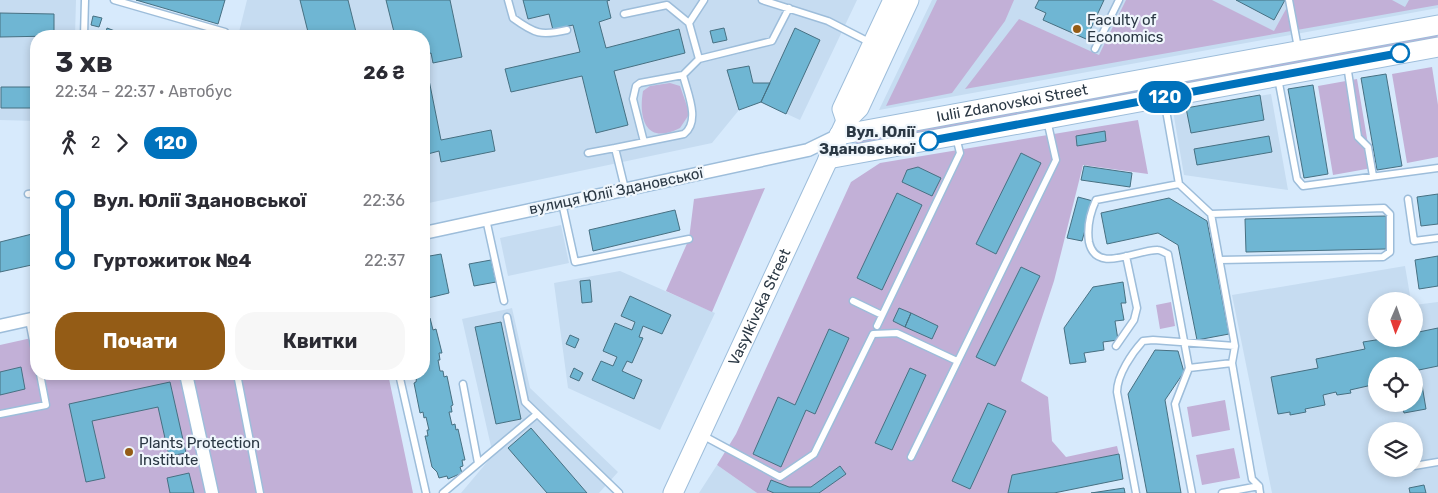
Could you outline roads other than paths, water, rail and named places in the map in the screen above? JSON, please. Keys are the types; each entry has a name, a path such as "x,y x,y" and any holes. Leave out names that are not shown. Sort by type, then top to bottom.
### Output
{"street":[{"name":"Vasylkivska Street","path":"842,128 842,109 893,0"},
{"name":"Vasylkivska Street","path":"673,493 842,128 859,108 908,0"},
{"name":"Iulii Zdanovskoi Street","path":"808,150 842,128 1438,25"},
{"name":"Iulii Zdanovskoi Street","path":"828,159 1438,46"},
{"path":"808,150 828,159"},
{"name":"вулиця Юлії Здановської","path":"430,232 808,150"},
{"path":"0,326 30,320"},
{"path":"187,380 212,493"}],"lane":[{"path":"84,30 85,0"},
{"path":"114,0 218,30"},
{"path":"508,0 513,18 539,33 548,34 567,30"},
{"path":"689,23 704,0"},
{"path":"762,0 828,21 872,43"},
{"path":"1096,48 1119,0"},
{"path":"1289,0 1298,49"},
{"path":"624,14 667,3 689,23 699,59"},
{"path":"644,142 633,99 633,91 640,83 683,74 699,59 772,41 789,8"},
{"path":"1346,63 1358,137 1368,147 1373,176"},
{"path":"588,153 684,134 692,124 693,119 683,74"},
{"path":"1278,76 1297,179 1303,186 1373,176 1379,178 1438,168"},
{"path":"1164,97 1179,184 1210,214 1235,346 1232,363 1252,479 1260,489"},
{"path":"911,457 1056,160 1047,118"},
{"path":"877,326 960,153 956,136"},
{"path":"615,148 625,189"},
{"path":"1179,184 1096,200 1088,234 1090,247 1096,256 1106,260 1159,250 1168,254 1189,368 1175,404 1192,493"},
{"path":"1408,199 1414,241 1438,238"},
{"path":"562,203 575,262 689,239"},
{"path":"1210,214 1384,208 1390,214 1390,252 1383,256 1220,260"},
{"path":"486,219 504,301"},
{"path":"1116,346 1134,320 1137,308 1126,256"},
{"path":"853,301 882,315"},
{"path":"507,317 525,402 619,493"},
{"path":"701,434 780,477 814,454 873,334 897,333 957,361"},
{"path":"1136,493 1117,392 1117,383 1143,341 1153,340 1184,344 1235,346"},
{"path":"1189,368 1232,363"},
{"path":"0,414 46,404 41,380"},
{"path":"238,380 260,493"},
{"path":"400,380 426,493"},
{"path":"463,384 478,463"},
{"path":"443,493 538,414"},
{"path":"1423,464 1438,462"},
{"path":"1222,493 1260,489"}],"place":[{"name":"Faculty of Economics","path":"1077,29"},
{"name":"Вул. Юлії Здановської","path":"929,141"},
{"name":"Plants Protection Institute","path":"129,452"}]}
